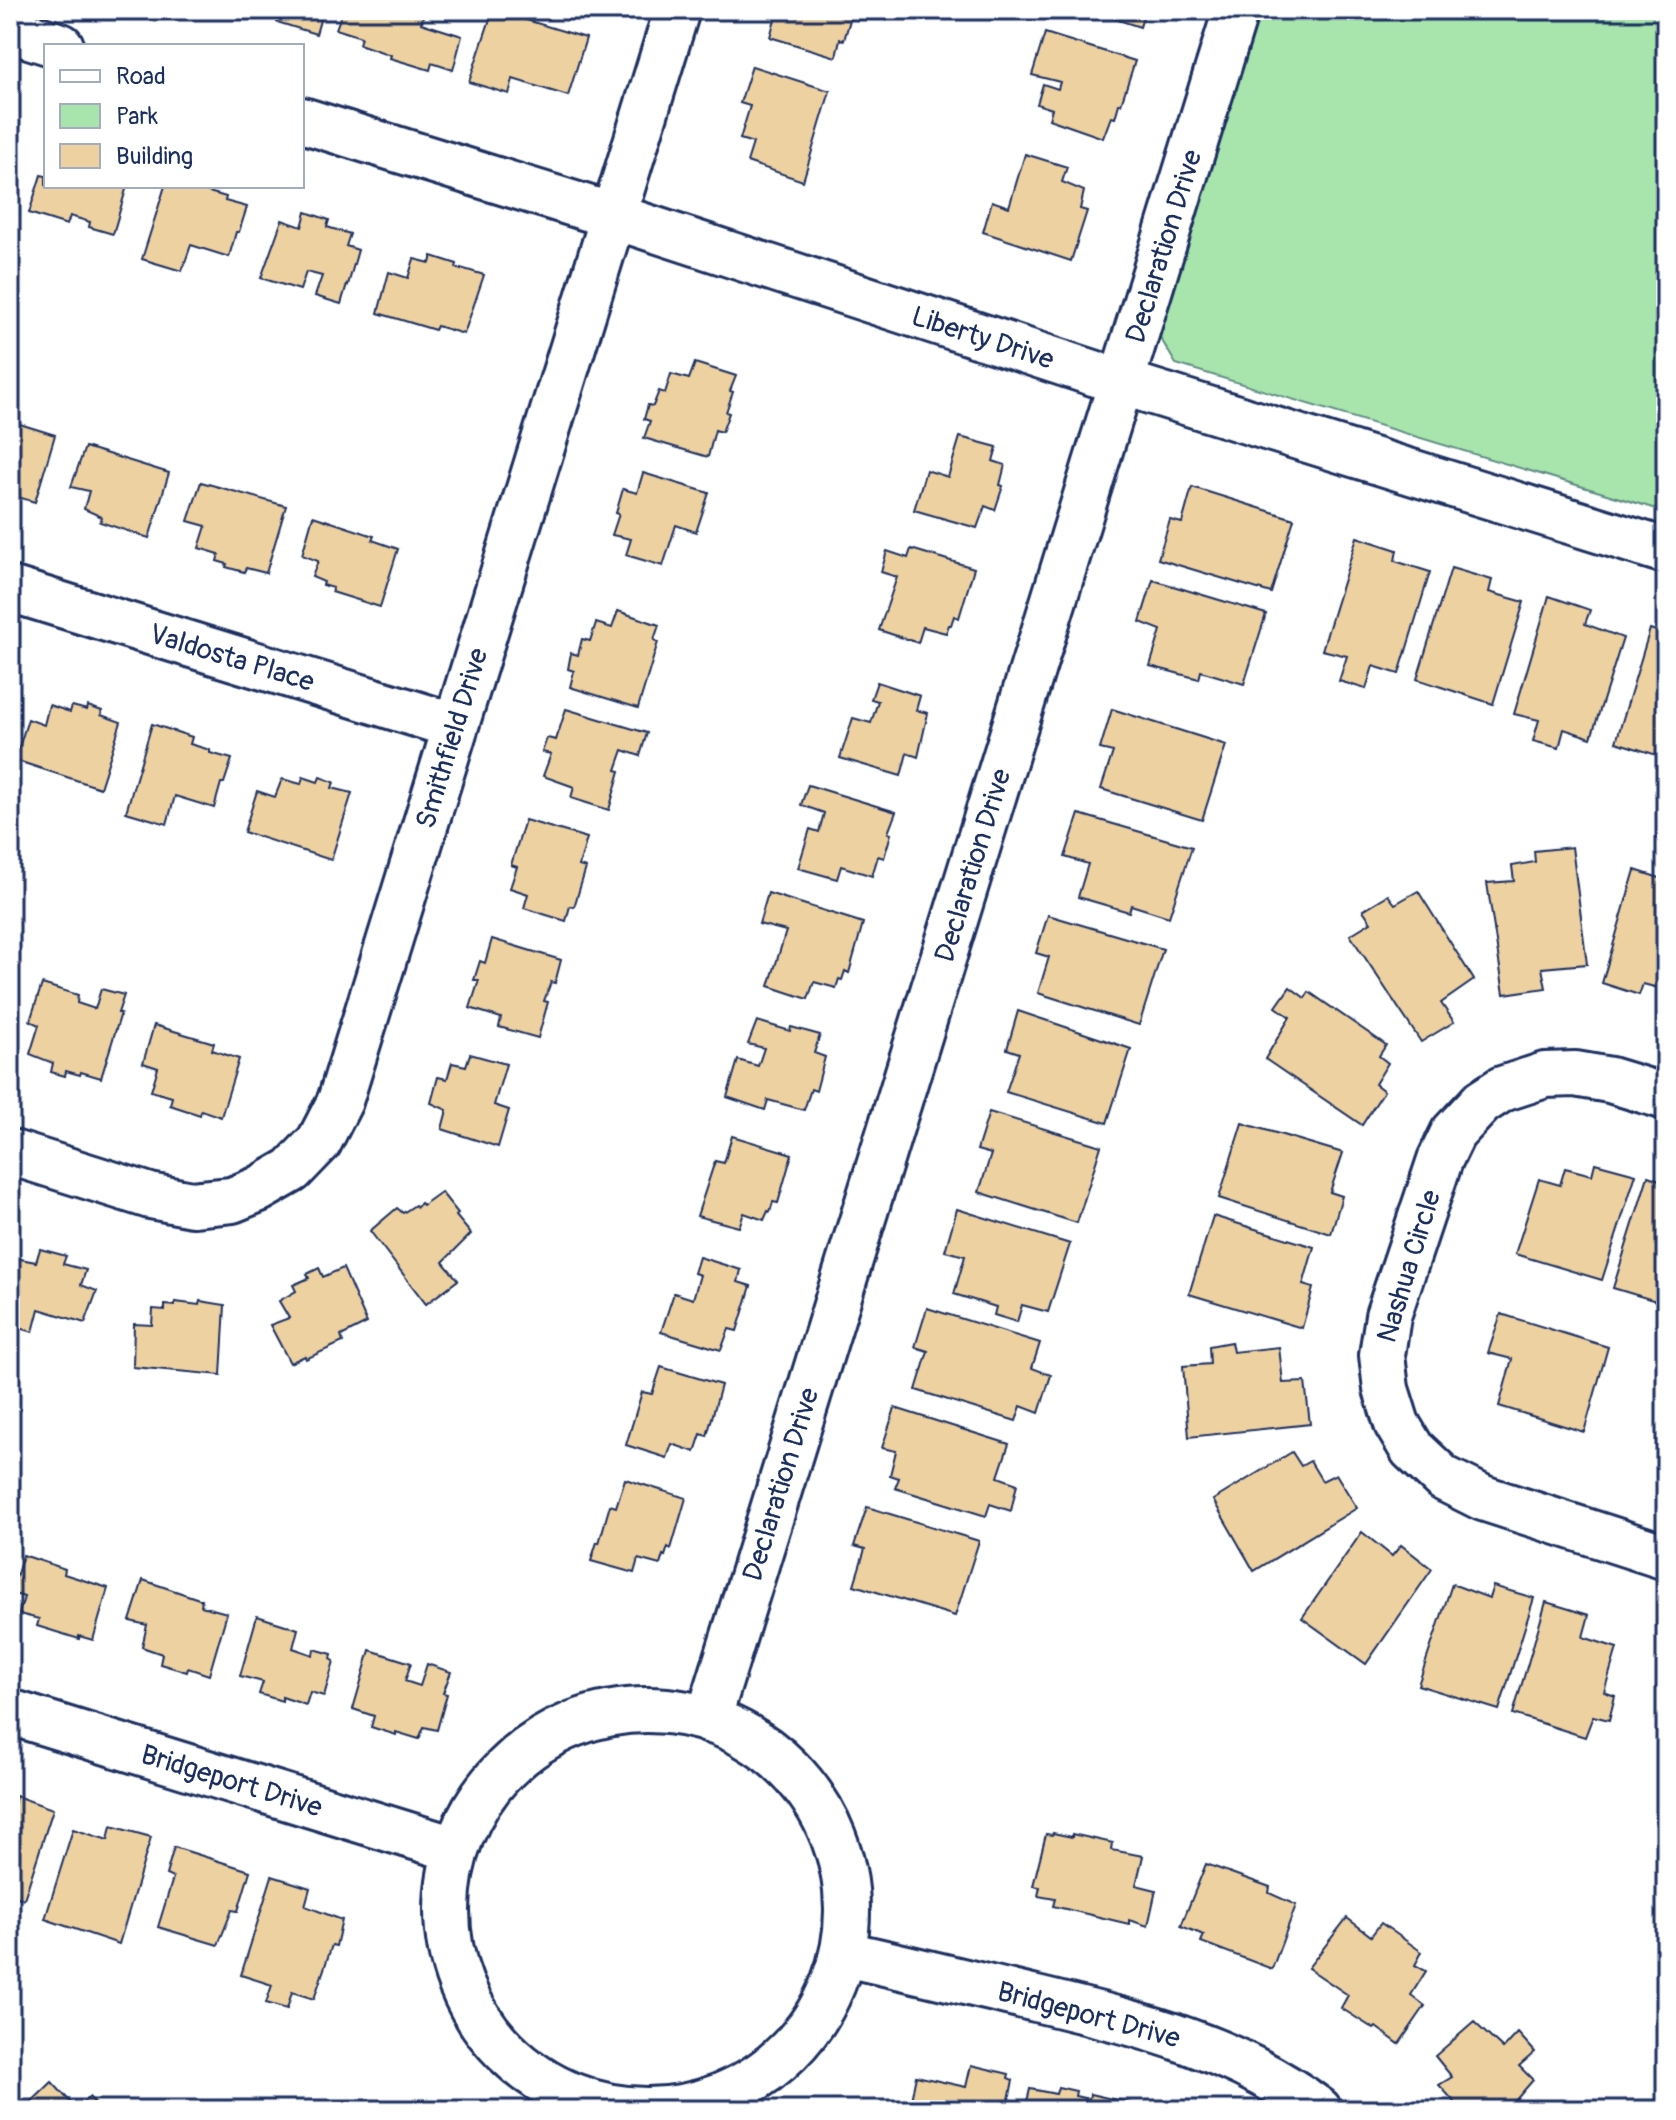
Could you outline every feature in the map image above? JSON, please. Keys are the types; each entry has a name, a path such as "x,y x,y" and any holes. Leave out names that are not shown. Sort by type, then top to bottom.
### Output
{"street":[{"name":"Smithfield Drive","path":"10,1152 150,1196 192,1204 232,1200 259,1189 292,1170 319,1142 340,1101 677,10"},
{"name":"Declaration Drive","path":"708,1720 1236,10"},
{"path":"10,30 55,44"},
{"name":"Liberty Drive","path":"304,121 613,216 1121,382 1666,551"},
{"name":"Valdosta Place","path":"10,589 455,726"},
{"name":"Nashua Circle","path":"1666,1097 1610,1080 1575,1074 1545,1075 1502,1089 1482,1102 1453,1133 1440,1160 1388,1316 1382,1355 1386,1389 1397,1424 1412,1449 1443,1478 1483,1498 1666,1557"},
{"path":"663,1711 708,1720 743,1736 776,1758 804,1786 827,1823 844,1867 849,1906 845,1954 837,1979 818,2015 787,2053 756,2078 712,2098 670,2108 586,2106 518,2063 490,2032 471,2002 455,1965 447,1924 447,1882 454,1849 484,1791 510,1763 545,1737 580,1722 620,1712 663,1711"},
{"name":"Bridgeport Drive","path":"10,1712 454,1849"},
{"name":"Bridgeport Drive","path":"845,1954 1121,2019 1187,2039 1238,2060 1281,2083 1319,2110"}],"green space":[{"path":"1255,10 1666,10 1666,512 1176,364 1155,329"}],"building":[{"path":"246,10 323,10 316,34 277,22 277,17 265,12 264,18 246,13"},
{"path":"343,10 425,10 421,23 462,36 453,70 432,63 430,70 390,58 391,55 359,44 361,37 336,29"},
{"path":"493,10 586,38 568,96 513,79 509,94 469,82"},
{"path":"770,10 853,10 836,57 770,37 776,15 769,13"},
{"path":"1087,10 1145,10 1140,27"},
{"path":"1045,33 1135,61 1121,104 1115,118 1111,117 1103,138 1049,119 1052,109 1037,104 1043,84 1058,89 1060,82 1032,75"},
{"path":"752,66 830,91 803,181 747,162 753,143 740,139 750,106 740,103"},
{"path":"1025,154 1067,167 1062,182 1084,191 1080,209 1087,211 1071,261 983,232 992,201 1009,207"},
{"path":"41,175 44,176 44,188 126,188 113,234 89,227 90,222 70,216 67,225 29,213"},
{"path":"164,188 202,188 226,197 225,201 247,207 229,257 191,245 182,271 142,259"},
{"path":"306,212 329,220 327,227 350,234 346,246 358,250 341,304 315,296 322,276 306,272 300,290 261,278 282,220 302,227"},
{"path":"432,256 457,264 456,268 461,270 484,275 464,334 437,326 435,330 378,313 389,272 408,278 414,259 430,263"},
{"path":"695,363 736,376 726,412 729,413 722,432 715,430 708,457 644,438 650,421 644,419 648,405 653,406 659,391 665,393 671,374 689,379"},
{"path":"10,421 55,435 35,502 14,496 10,501"},
{"path":"960,437 997,447 993,461 1005,465 1000,485 1003,486 995,510 985,506 977,528 914,510 926,470 948,477"},
{"path":"85,447 169,473 149,538 100,522 102,517 84,509 89,491 71,487"},
{"path":"643,473 709,493 696,532 676,525 663,566 626,555 631,539 612,535 623,489 637,493"},
{"path":"201,482 286,506 266,573 226,567 227,564 217,561 219,554 199,548 206,526 188,521"},
{"path":"1192,487 1294,519 1271,593 1158,559 1170,520 1182,523"},
{"path":"313,516 374,536 372,540 398,549 380,607 332,592 333,588 312,577 318,561 302,555"},
{"path":"1357,537 1397,550 1395,561 1430,572 1399,674 1373,666 1366,689 1339,681 1347,656 1322,650"},
{"path":"911,549 974,568 959,618 954,616 946,633 923,627 918,643 879,630 897,577 881,572 887,551 908,558"},
{"path":"1451,568 1492,580 1489,592 1524,602 1493,704 1417,679"},
{"path":"1153,580 1266,614 1244,684 1201,671 1199,679 1150,666 1161,630 1140,622"},
{"path":"1549,596 1590,610 1585,624 1623,638 1591,738 1564,729 1559,748 1533,741 1539,720 1514,714"},
{"path":"618,611 659,625 654,640 658,642 638,708 570,687 574,671 568,669 571,653 578,655 582,639 590,641 596,623 612,628"},
{"path":"1650,629 1666,634 1666,758 1616,742"},
{"path":"877,682 920,696 916,710 928,713 918,757 907,753 901,776 840,758 853,718 871,723 878,701 871,699"},
{"path":"49,705 70,712 72,706 87,710 88,706 102,711 101,715 121,722 100,788 15,760 28,719 44,725"},
{"path":"566,709 647,733 640,756 623,750 609,810 571,798 574,787 543,776 551,754 542,752 547,738 556,740"},
{"path":"1112,709 1226,745 1202,820 1101,789 1113,752 1100,749"},
{"path":"152,724 192,737 190,744 232,759 214,808 175,796 167,824 126,812"},
{"path":"303,777 318,782 320,777 334,782 332,788 352,793 331,860 244,832 257,791 275,797 282,779 301,784"},
{"path":"808,785 896,812 888,833 891,834 884,858 878,856 872,876 841,866 837,879 798,868 810,829 819,832 824,813 801,805"},
{"path":"1079,814 1192,847 1169,917 1131,905 1129,912 1078,897 1088,864 1065,857"},
{"path":"525,820 587,838 579,866 586,868 574,907 570,906 566,921 524,908 528,894 510,888 517,867 511,865"},
{"path":"1572,847 1587,964 1542,968 1546,988 1504,994 1487,883 1514,881 1512,866 1535,862 1534,851"},
{"path":"1635,870 1666,880 1666,990 1643,984 1639,995 1602,983"},
{"path":"1418,891 1474,980 1441,1003 1454,1022 1421,1042 1350,935 1371,922 1363,910 1388,895 1395,904"},
{"path":"768,893 863,923 849,973 845,971 836,988 814,982 808,999 769,986 786,931 759,924"},
{"path":"1048,915 1163,949 1139,1025 1038,993 1049,957 1036,953"},
{"path":"492,939 561,960 555,983 551,982 544,1001 548,1002 538,1038 499,1027 501,1018 470,1008 479,980 474,980 480,961 485,963"},
{"path":"42,984 78,995 77,1003 95,1009 101,989 124,995 101,1078 81,1072 80,1075 66,1071 65,1076 51,1072 53,1063 30,1054 39,1025 30,1021"},
{"path":"1290,987 1305,998 1309,992 1386,1045 1379,1056 1388,1063 1375,1084 1384,1091 1362,1125 1265,1059 1290,1017 1276,1007"},
{"path":"1018,1011 1131,1049 1107,1123 1006,1092 1019,1053 1007,1049"},
{"path":"757,1021 790,1031 791,1027 820,1035 814,1053 825,1057 816,1091 811,1089 804,1110 768,1100 765,1110 727,1097 738,1060 758,1066 764,1048 748,1044"},
{"path":"154,1025 214,1043 212,1050 239,1059 221,1117 201,1110 200,1115 170,1105 172,1097 151,1091 158,1068 143,1063"},
{"path":"470,1054 506,1064 494,1105 509,1110 498,1147 442,1129 447,1110 431,1103 438,1077 447,1079 452,1063 466,1066"},
{"path":"989,1112 1101,1146 1077,1223 979,1192 991,1154 977,1150"},
{"path":"1242,1123 1343,1153 1330,1192 1342,1196 1331,1234 1219,1198"},
{"path":"732,1136 792,1154 778,1203 773,1202 764,1220 744,1213 739,1227 697,1216 715,1161 724,1163"},
{"path":"1595,1163 1636,1174 1602,1280 1515,1254 1539,1179 1560,1185 1565,1168 1592,1175"},
{"path":"1648,1176 1666,1182 1666,1304 1613,1288"},
{"path":"441,1192 471,1234 443,1262 458,1280 426,1304 370,1231 397,1208 403,1213 415,1205 423,1205"},
{"path":"957,1209 1070,1244 1048,1312 1022,1305 1017,1322 994,1315 996,1307 954,1294 965,1256 945,1251"},
{"path":"1213,1216 1314,1247 1303,1285 1313,1288 1302,1328 1189,1294"},
{"path":"40,1249 66,1256 63,1264 86,1270 81,1285 97,1291 85,1323 39,1309 33,1332 10,1325 10,1274 15,1258 36,1262"},
{"path":"699,1257 741,1270 738,1282 751,1286 737,1331 729,1329 721,1350 661,1332 674,1293 693,1299 700,1275 694,1273"},
{"path":"319,1268 323,1277 343,1268 367,1323 341,1336 343,1342 290,1363 270,1325 289,1318 279,1301 296,1291 293,1285 309,1278 307,1274"},
{"path":"200,1301 225,1305 221,1375 133,1367 134,1324 152,1325 153,1309 165,1310 165,1305 175,1306 175,1302 199,1305"},
{"path":"927,1308 1040,1343 1032,1368 1051,1375 1039,1413 1021,1406 1016,1421 916,1390 928,1351 915,1347"},
{"path":"1501,1314 1608,1347 1584,1432 1499,1406 1512,1359 1488,1353"},
{"path":"1231,1342 1233,1352 1279,1347 1283,1383 1305,1382 1310,1424 1189,1437 1183,1366 1210,1364 1209,1346"},
{"path":"661,1367 721,1385 707,1436 701,1434 695,1452 672,1444 667,1458 626,1445 642,1392 652,1394"},
{"path":"895,1408 1009,1444 998,1477 1017,1484 1011,1511 990,1504 986,1516 895,1488 899,1478 890,1475 896,1451 882,1448"},
{"path":"1292,1452 1301,1466 1310,1461 1322,1481 1336,1474 1357,1508 1254,1571 1213,1500"},
{"path":"625,1479 686,1498 671,1549 668,1547 660,1565 638,1559 634,1573 591,1561 610,1505 616,1507"},
{"path":"867,1507 979,1541 955,1616 854,1585 865,1549 854,1546"},
{"path":"1362,1532 1392,1556 1401,1545 1432,1569 1366,1664 1302,1618"},
{"path":"23,1555 65,1569 64,1574 108,1588 93,1640 79,1636 79,1639 37,1626 39,1619 19,1614 24,1597 11,1593"},
{"path":"143,1580 202,1600 201,1606 227,1613 209,1675 160,1664 162,1654 142,1647 147,1625 130,1621"},
{"path":"1452,1584 1489,1598 1493,1586 1534,1598 1499,1710 1418,1685"},
{"path":"1546,1602 1589,1615 1583,1637 1617,1648 1604,1692 1615,1696 1609,1720 1593,1716 1585,1737 1513,1714"},
{"path":"257,1616 298,1629 293,1648 313,1655 314,1649 332,1654 334,1661 324,1696 310,1692 306,1705 282,1697 282,1701 259,1694 263,1682 240,1676"},
{"path":"370,1650 411,1663 405,1681 420,1686 427,1664 451,1672 443,1693 447,1694 437,1730 424,1727 419,1739 396,1732 396,1735 371,1727 374,1716 353,1709"},
{"path":"16,1796 53,1809 24,1899 10,1895 10,1804 14,1805"},
{"path":"111,1826 151,1837 119,1944 45,1919 73,1829 108,1840"},
{"path":"1046,1834 1113,1843 1112,1850 1143,1856 1136,1885 1156,1890 1148,1926 1053,1906 1055,1899 1038,1896 1040,1887 1033,1886"},
{"path":"174,1847 250,1871 238,1911 232,1910 218,1945 158,1927 173,1878 166,1875"},
{"path":"1206,1864 1270,1887 1269,1893 1296,1905 1272,1969 1201,1942 1204,1935 1181,1926"},
{"path":"272,1876 310,1888 305,1906 342,1920 336,1946 332,1945 314,1999 292,1992 287,2009 266,2003 272,1985 241,1975"},
{"path":"1347,1918 1371,1936 1381,1923 1422,1952 1415,1965 1426,1971 1411,1995 1425,2006 1399,2044 1341,2008 1348,1995 1308,1968"},
{"path":"1474,2022 1503,2049 1518,2033 1535,2052 1519,2066 1533,2080 1514,2102 1521,2110 1462,2110 1439,2085 1452,2077 1435,2056"},
{"path":"971,2065 1009,2074 1008,2078 1013,2080 1007,2110 909,2110 916,2076 966,2087"},
{"path":"52,2082 76,2108 89,2097 101,2110 23,2110"},
{"path":"1058,2087 1076,2091 1075,2096 1089,2099 1090,2094 1130,2103 1128,2110 1025,2110 1030,2089 1056,2094"}]}
